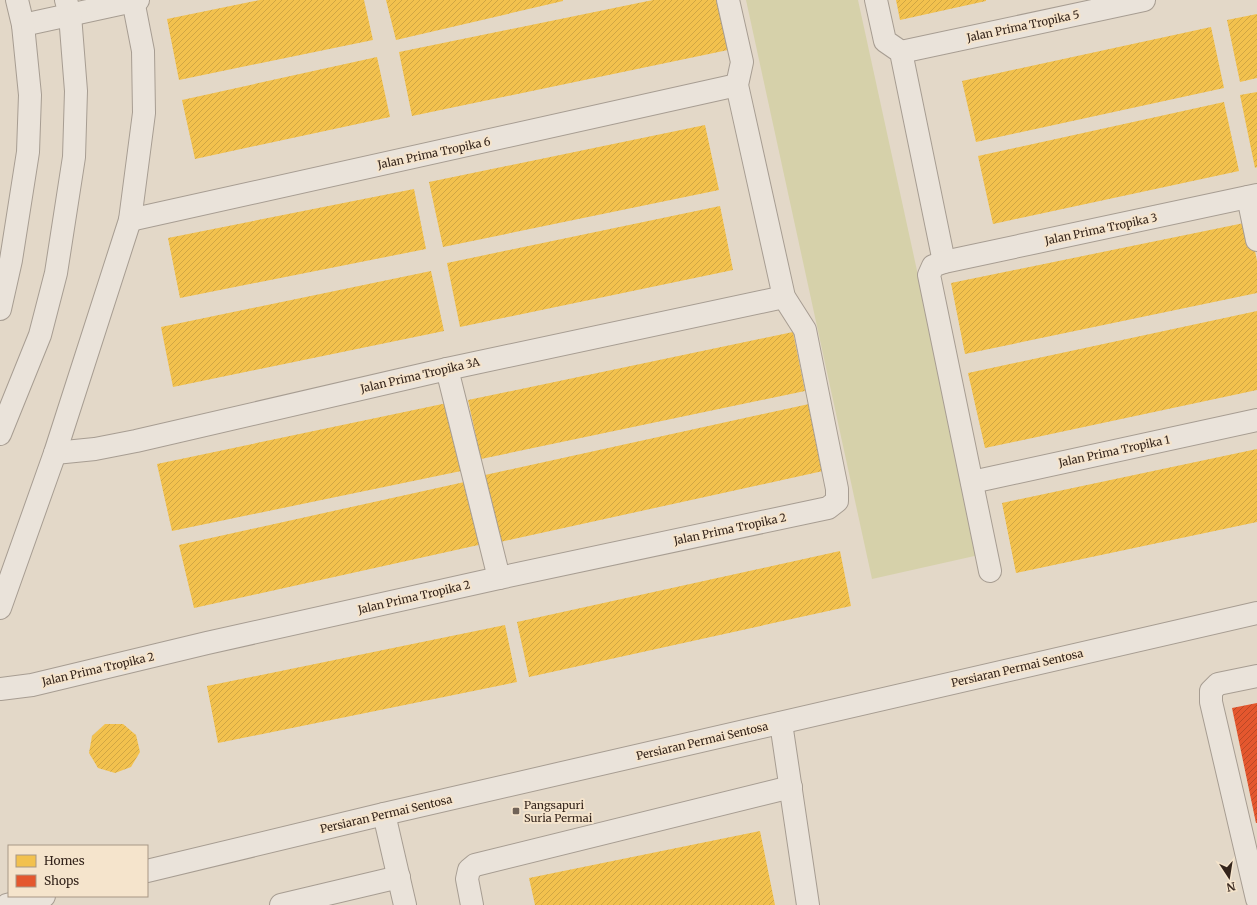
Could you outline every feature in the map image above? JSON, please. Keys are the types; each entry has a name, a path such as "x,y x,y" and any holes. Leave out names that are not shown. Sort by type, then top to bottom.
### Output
{"street":[{"path":"0,309 11,260 28,152 30,95 23,25 17,0"},
{"path":"0,608 55,453 130,220 144,113 143,51 135,0 68,8 23,25"},
{"path":"728,0 742,62 738,85 784,297"},
{"path":"876,0 885,41 901,52 944,262 933,266 928,275 990,571"},
{"name":"Jalan Prima Tropika 5","path":"901,52 1144,0"},
{"path":"0,434 40,335 56,273 74,157 76,91 68,8"},
{"name":"Jalan Prima Tropika 6","path":"130,220 738,85"},
{"path":"1252,196 1257,240"},
{"name":"Jalan Prima Tropika 3","path":"944,262 1252,196"},
{"name":"Jalan Prima Tropika 3A","path":"55,453 94,449 136,441 448,369 784,297"},
{"name":"Jalan Prima Tropika 2","path":"0,689 32,685 207,643 499,578 828,508 837,501 837,489 805,330 784,297"},
{"path":"448,369 499,578"},
{"name":"Jalan Prima Tropika 1","path":"972,482 1257,420"},
{"name":"Persiaran Permai Sentosa","path":"148,871 384,814 1257,613"},
{"path":"1257,676 1218,684 1211,691 1211,702 1257,899"},
{"path":"781,723 808,905"},
{"path":"472,905 467,879 468,870 475,865 791,787"},
{"path":"384,814 405,905"},
{"path":"281,905 399,877"},
{"path":"7,905 40,897"}],"shaded area":[{"path":"746,0 858,0 979,555 872,579"}],"building: Homes":[{"path":"260,0 364,0 373,40 179,80 167,19"},
{"path":"386,0 563,0 563,1 396,40"},
{"path":"653,0 717,0 728,50 412,116 399,52"},
{"path":"896,0 986,0 986,1 900,20"},
{"path":"1257,14 1257,78 1240,82 1227,20"},
{"path":"1211,27 1224,88 976,142 962,81"},
{"path":"377,57 390,117 195,159 182,100"},
{"path":"1257,92 1257,167 1255,168 1240,95"},
{"path":"1224,102 1239,171 993,224 978,156"},
{"path":"705,125 719,190 443,247 429,182"},
{"path":"414,189 426,249 180,298 168,238"},
{"path":"720,206 733,270 460,327 447,263"},
{"path":"1249,222 1257,261 1257,293 965,354 951,283"},
{"path":"431,271 444,331 173,387 161,327"},
{"path":"1257,311 1257,390 985,448 968,373"},
{"path":"793,332 805,391 481,459 468,400"},
{"path":"452,402 466,470 172,531 157,464"},
{"path":"809,404 823,471 500,542 485,475"},
{"path":"1257,449 1257,522 1016,573 1002,503"},
{"path":"469,481 483,544 194,608 179,545"},
{"path":"840,551 851,606 529,677 517,622"},
{"path":"505,625 517,682 218,743 207,686"},
{"path":"105,724 123,724 136,735 140,752 131,767 115,773 98,768 89,753 92,736"},
{"path":"760,831 775,905 535,905 529,878"}],"building: Shops":[{"path":"1257,703 1257,823 1256,823 1232,708"}],"place":[{"name":"Pangsapuri Suria Permai","path":"516,811"}]}
